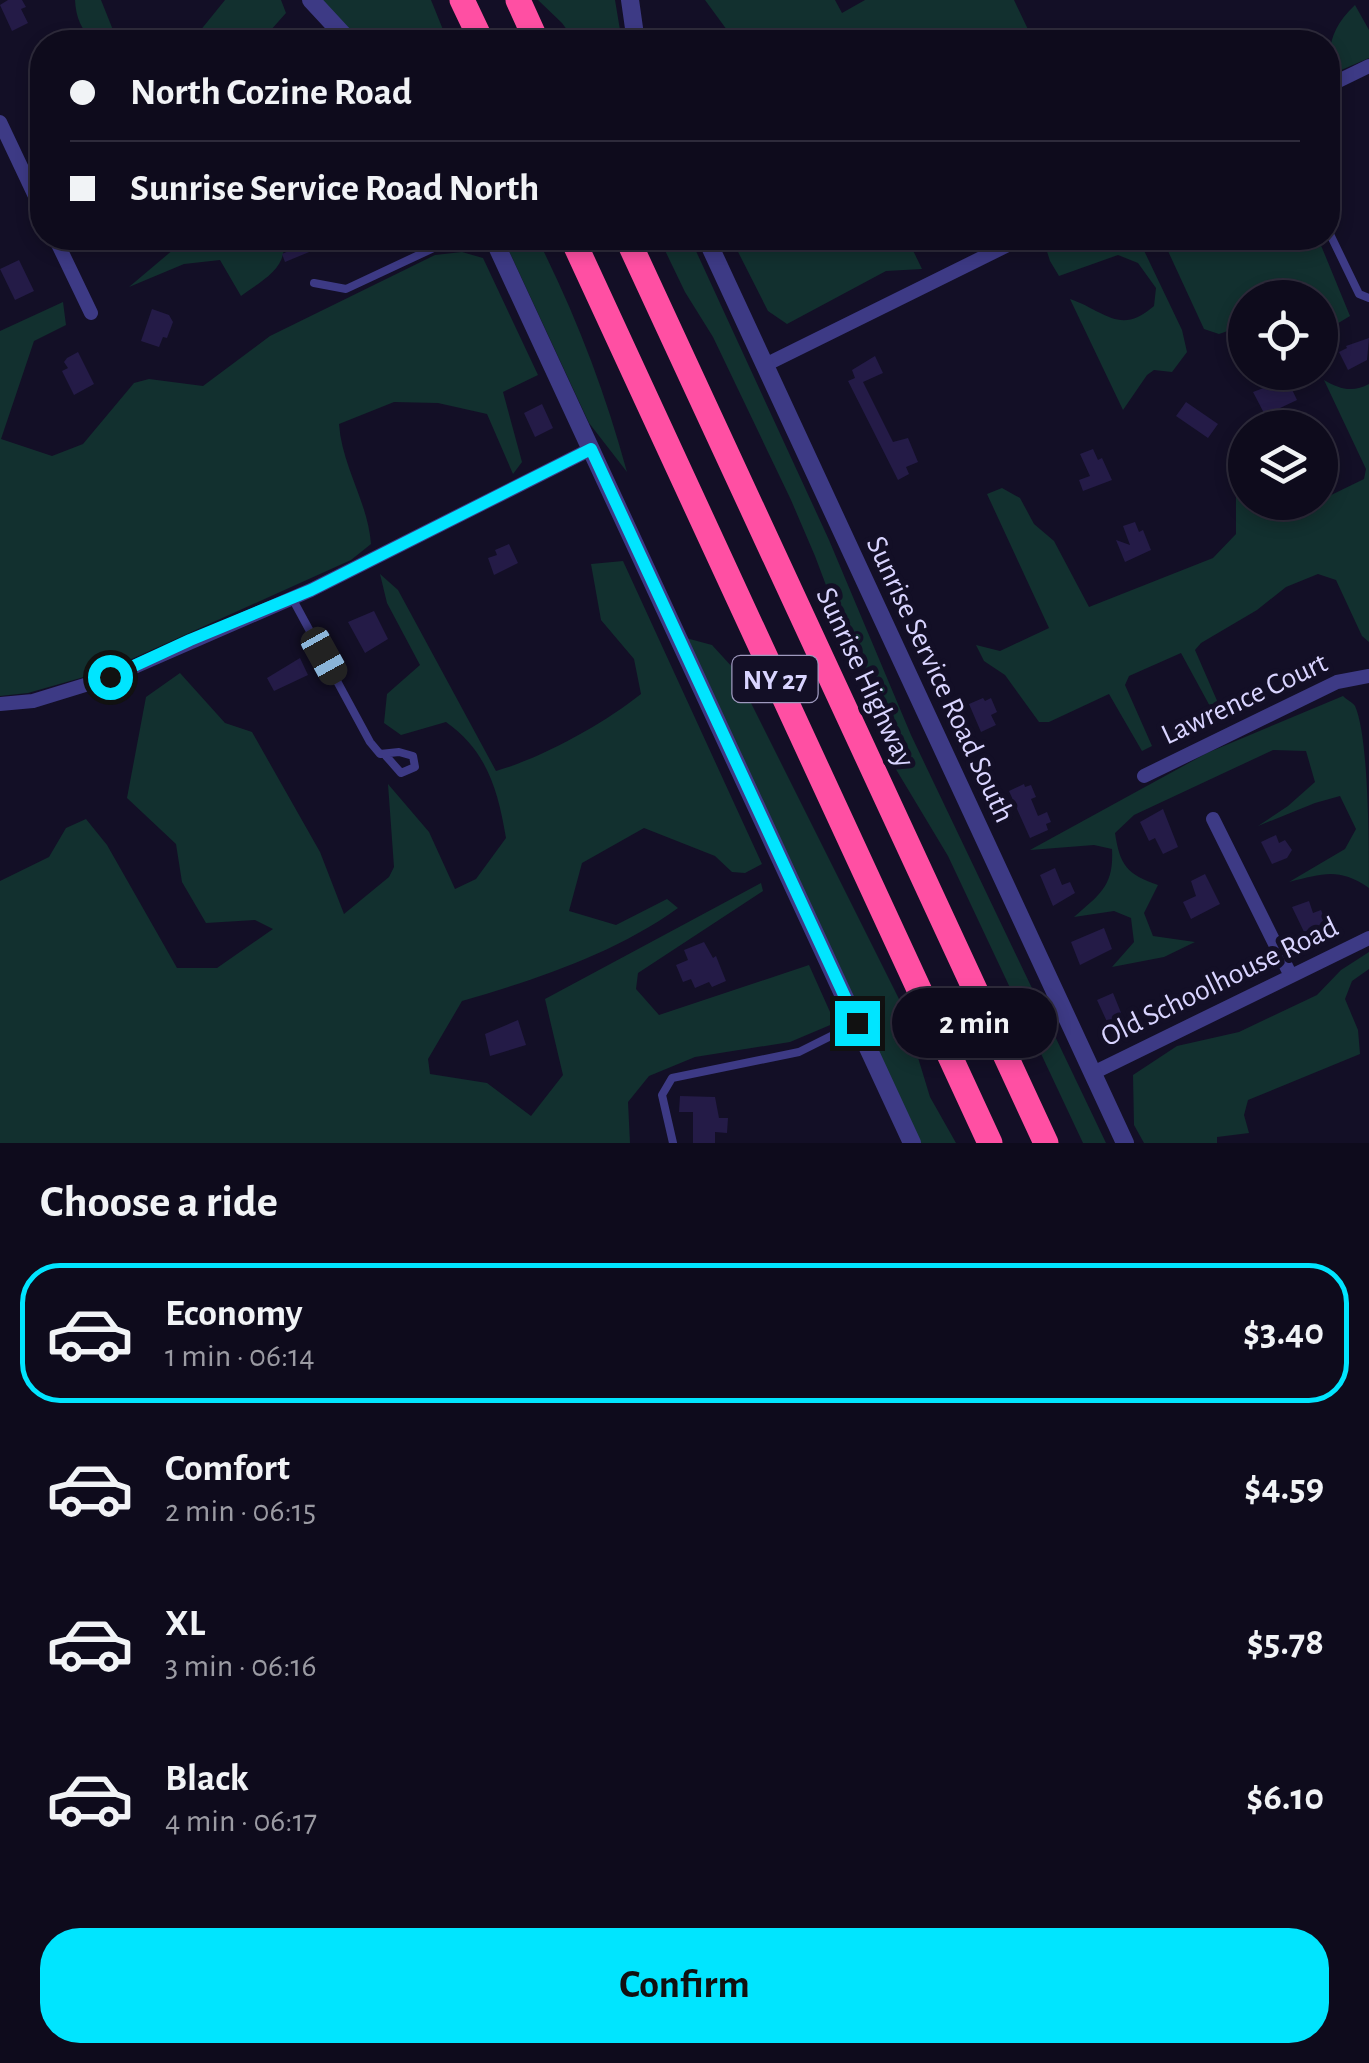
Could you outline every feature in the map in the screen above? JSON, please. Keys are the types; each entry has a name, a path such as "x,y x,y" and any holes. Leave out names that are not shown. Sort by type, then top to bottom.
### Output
{"highway":[{"path":"462,0 476,30"},
{"path":"518,0 532,30"},
{"name":"NY 27","path":"578,250 990,1143"},
{"name":"Sunrise Highway","path":"633,250 1043,1136"}],"street":[{"path":"311,0 339,30"},
{"path":"630,0 634,30"},
{"path":"1340,80 1369,66"},
{"path":"0,122 30,186"},
{"path":"61,250 91,313"},
{"path":"499,250 912,1143"},
{"name":"Sunrise Service Road South","path":"712,250 1126,1143"},
{"path":"765,365 998,250"},
{"path":"0,704 32,701 110,677 292,598 591,449"},
{"name":"Lawrence Court","path":"1144,776 1337,682 1369,676"},
{"path":"1214,819 1291,976"},
{"name":"Old Schoolhouse Road","path":"1093,1073 1369,938"}],"lane":[{"path":"314,284 346,289 430,250"},
{"path":"1338,250 1359,294 1369,298"},
{"path":"292,598 370,742 386,756"},
{"path":"673,1143 662,1095 672,1078 799,1052 857,1023"}],"green space":[{"path":"75,0 101,0 113,30 84,30"},
{"path":"225,0 281,0 286,13 271,30 201,30"},
{"path":"319,0 431,0 443,30 349,30"},
{"path":"538,0 615,0 620,30 567,30"},
{"path":"705,0 835,0 842,13 865,0 1014,0 1028,30 727,30"},
{"path":"1355,5 1369,30 1369,58 1340,71 1340,30 1336,30"},
{"path":"173,250 284,250 272,272 241,296 220,260 184,264 129,287"},
{"path":"509,250 543,250 588,353 627,472 589,423"},
{"path":"665,250 696,250 829,540 911,735 1106,1143 1083,1143 948,856 894,766 791,500 713,337"},
{"path":"737,250 913,250 922,269 886,271 787,324 768,311"},
{"path":"1046,250 1144,250 1182,330 1187,352 1172,372 1154,370 1147,375 1123,410 1070,299 1112,318 1131,319 1154,306 1156,288 1138,263 1118,255 1059,276"},
{"path":"1168,250 1323,250 1335,280 1228,280 1228,331 1219,334 1204,329"},
{"path":"462,252 483,258 538,375 503,392 522,462 513,474 487,414 438,403 394,402 339,424 371,544 351,560 105,671 28,693 0,696 0,331 63,302 66,325 34,341 1,439 52,456 83,444 134,383 149,379 203,386 270,336 435,255"},
{"path":"1338,287 1350,316 1338,323"},
{"path":"1369,384 1369,642 1362,636 1336,580 1318,574 1286,587 1195,650 1225,719 1218,721 1181,653 1129,676 1125,685 1152,746 1142,751 1109,694 1049,722 1039,722 1005,675 984,661 976,645 1000,651 1049,628 987,494 1002,488 1020,498 1034,524 1054,541 1089,607 1213,558 1236,534 1236,520 1338,520 1338,492 1364,479 1366,469 1329,390"},
{"path":"623,561 762,864 745,873 732,872 715,856 644,828 582,863 569,911 616,925 667,899 678,908 601,952 462,1001 428,1059 430,1074 487,1083 531,1116 563,1075 545,999 761,883 763,891 638,973 636,989 659,1015 809,965 835,1023 790,1042 695,1057 649,1076 628,1102 630,1143 0,1143 0,881 49,857 66,828 86,819 107,845 177,968 217,968 273,929 255,920 206,923 182,882 176,844 127,798 146,697 180,673 225,723 252,732 320,852 344,914 389,877 394,867 388,784 429,832 455,889 476,879 506,838 499,804 481,759 446,722 401,735 384,723 387,694 420,665 387,603 380,574 398,590 496,771 572,739 641,694 634,659 601,620 591,564"},
{"path":"686,638 712,645 734,669 902,1005 930,1097 956,1143 919,1143"},
{"path":"1343,696 1355,706 1363,742 1369,888 1339,875 1289,882 1345,849 1356,829 1340,796 1258,826 1315,782 1306,751 1273,750 1134,815 1115,833 1119,854 1127,867 1158,885 1144,913 1153,936 1195,942 1164,957 1112,967 1134,942 1131,918 1114,911 1074,917 1108,881 1112,849 1094,845 1030,850 1207,753"},
{"path":"1369,952 1369,969 1352,981 1345,999 1358,1030 1360,1054 1248,1100 1244,1115 1249,1133 1217,1137 1217,1143 1144,1143 1134,1125 1133,1075 1177,1046 1239,1032 1317,995 1341,970"}],"building":[{"path":"8,0 22,0 26,7 21,9 28,23 12,31 0,5"},
{"path":"291,250 314,250 285,262 282,254"},
{"path":"19,260 34,291 15,300 0,269"},
{"path":"152,309 169,315 173,322 159,347 141,341"},
{"path":"1369,338 1367,360 1348,370 1339,352"},
{"path":"78,352 94,384 74,395 62,371 68,368 64,362 67,358"},
{"path":"875,356 883,373 863,382 893,442 908,438 918,462 906,467 909,474 898,480 848,381 855,378 852,370"},
{"path":"1292,390 1297,400 1276,410 1262,410 1253,392"},
{"path":"1186,402 1218,424 1208,438 1176,416"},
{"path":"542,404 553,428 535,437 524,413"},
{"path":"1093,449 1112,480 1083,491 1079,480 1090,476 1080,454"},
{"path":"1135,522 1151,550 1125,562 1116,540 1130,545 1123,526"},
{"path":"509,544 518,563 494,575 488,558"},
{"path":"374,611 388,639 365,653 348,622"},
{"path":"300,658 308,675 274,691 267,678"},
{"path":"991,698 997,712 991,715 996,725 981,732 969,704"},
{"path":"1031,785 1036,797 1031,799 1038,816 1047,812 1051,822 1046,824 1048,830 1030,838 1009,791"},
{"path":"1163,809 1178,847 1163,854 1155,838 1149,841 1140,822"},
{"path":"1276,835 1279,843 1285,840 1292,850 1287,858 1272,864 1261,842"},
{"path":"1055,868 1062,885 1070,882 1075,893 1053,906 1040,875"},
{"path":"1205,874 1220,904 1191,919 1183,902 1196,896 1191,881"},
{"path":"1309,901 1313,913 1321,910 1327,925 1321,927 1323,932 1307,938 1292,907"},
{"path":"1104,928 1112,949 1080,965 1071,942"},
{"path":"704,942 713,958 716,956 726,981 695,988 691,979 683,982 676,965 688,960 684,950"},
{"path":"1113,993 1124,1020 1109,1026 1097,1000"},
{"path":"518,1020 526,1045 490,1056 485,1034"},
{"path":"680,1096 715,1097 719,1118 728,1118 727,1133 715,1132 715,1143 693,1143 693,1112 679,1112"}],"route":[{"path":"110,677 311,590 591,449 857,1023"}]}
